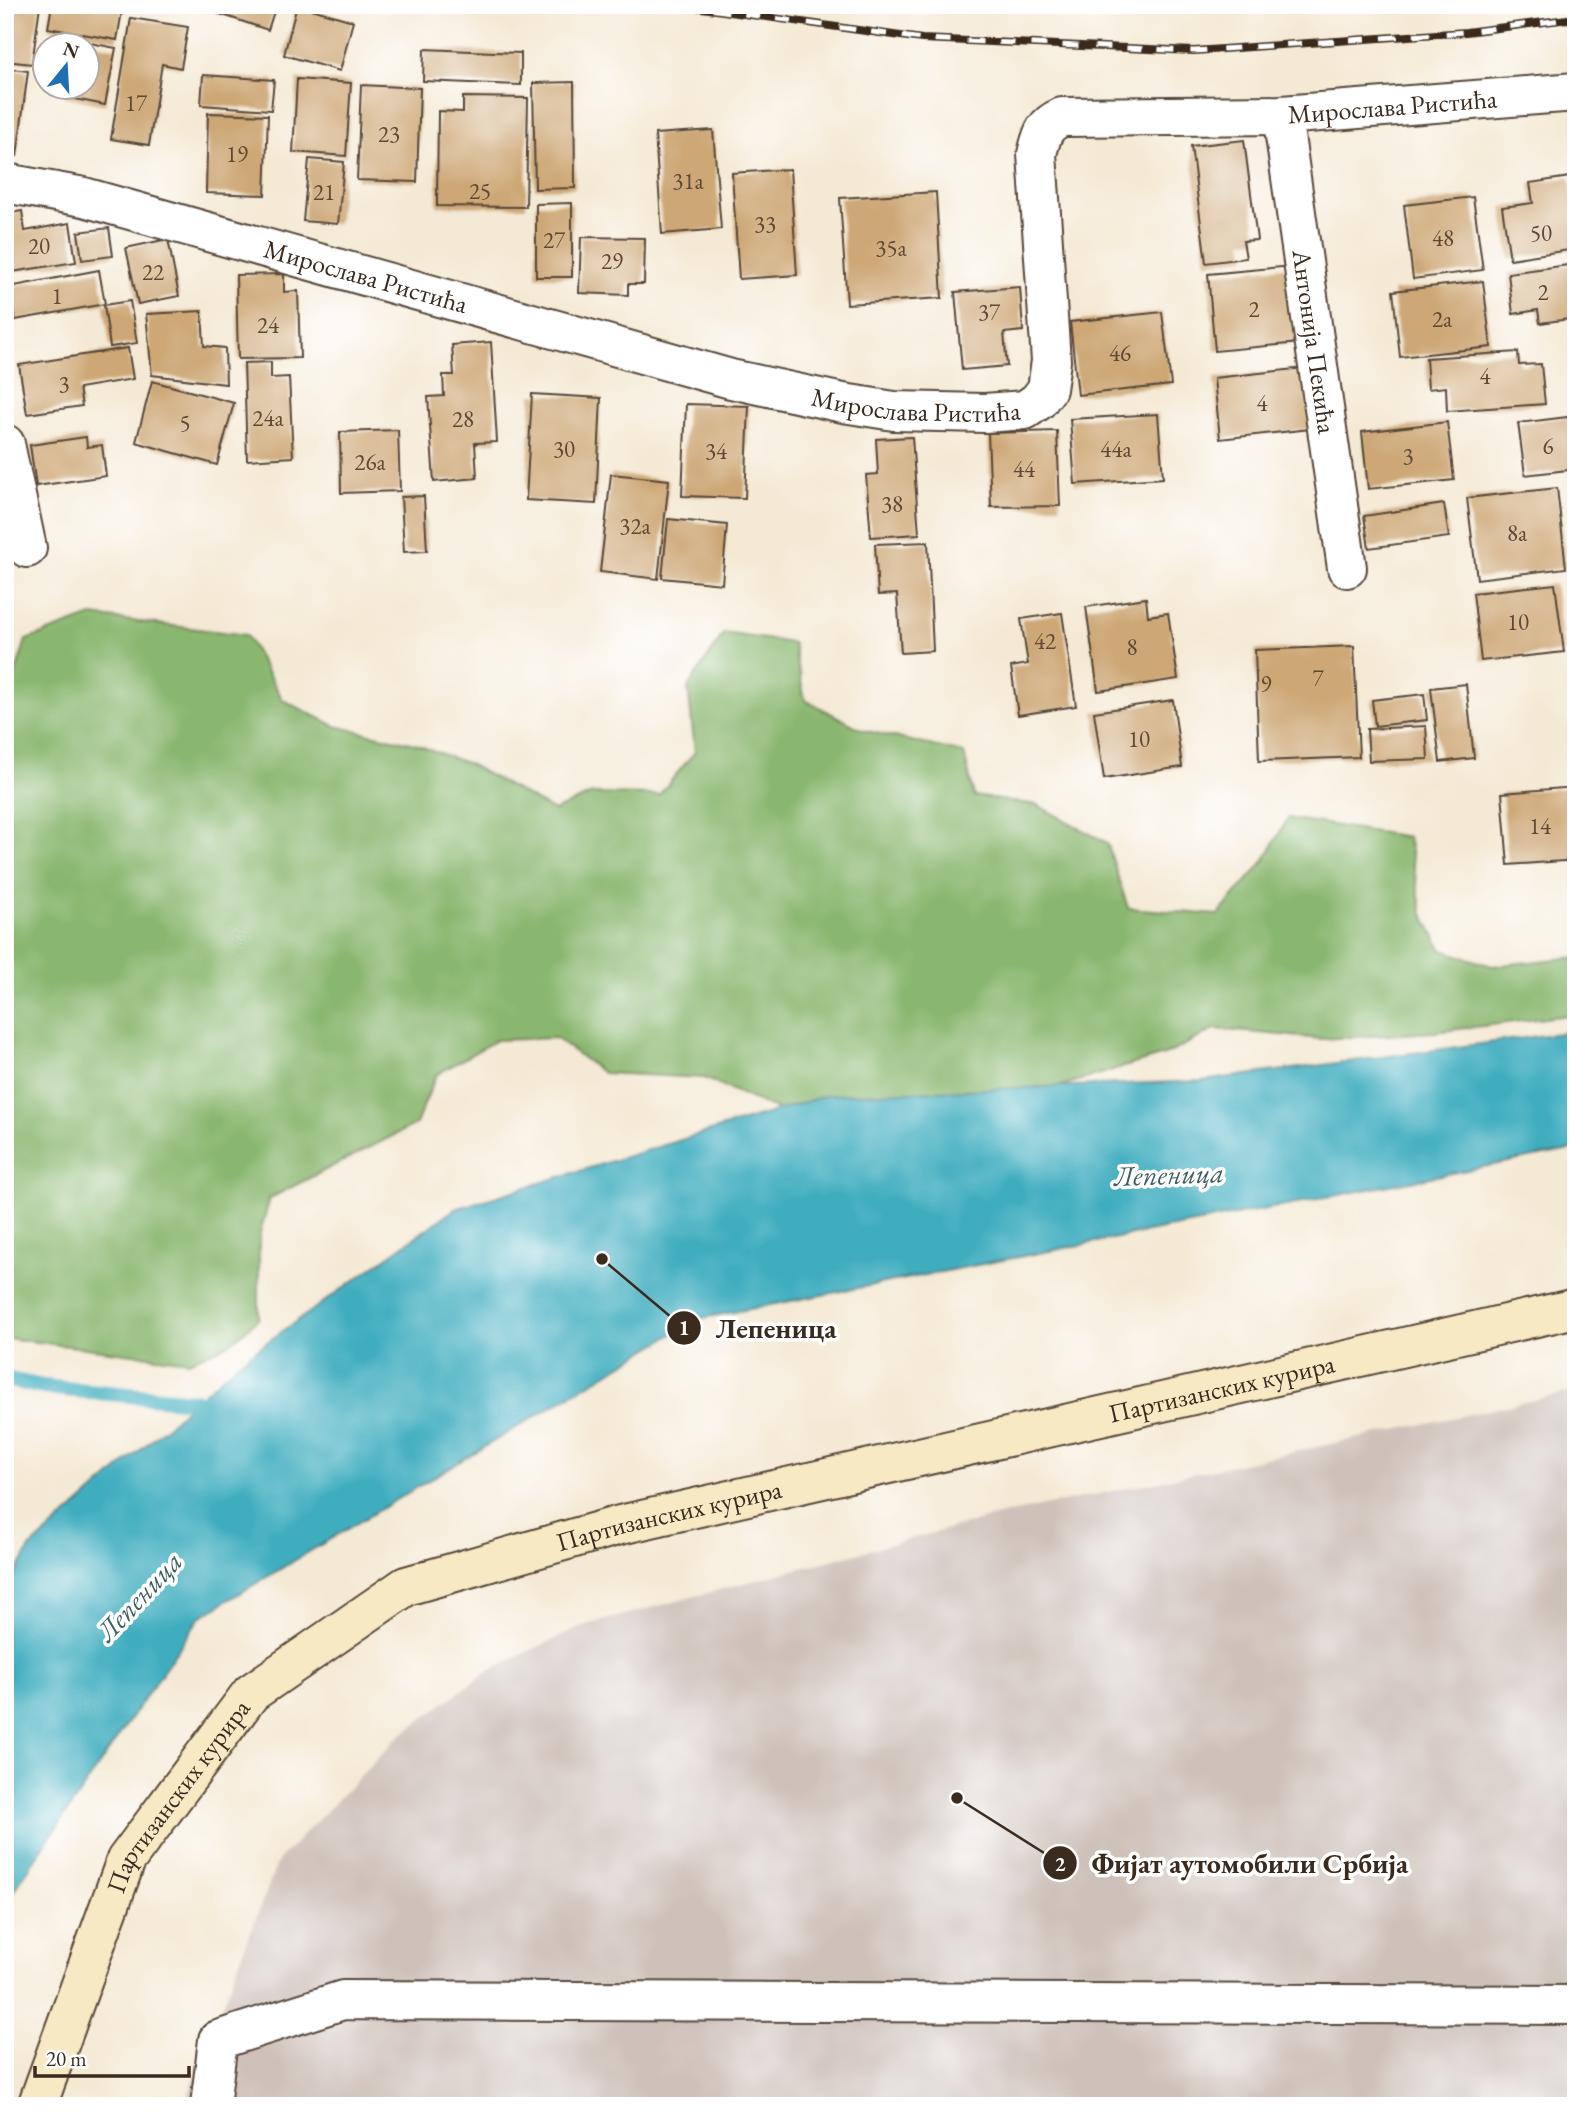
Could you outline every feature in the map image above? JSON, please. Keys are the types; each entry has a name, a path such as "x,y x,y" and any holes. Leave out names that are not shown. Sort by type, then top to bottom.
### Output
{"street":[{"name":"Мирослава Ристића","path":"5,183 84,197 731,379 894,411 985,413 1025,410 1047,390 1050,377 1037,154 1043,131 1050,122 1062,117 1282,115 1575,95"},
{"name":"Антонија Пекића","path":"1282,115 1347,568"},
{"path":"5,444 27,548"},
{"name":"Партизанских курира","path":"37,2106 126,1860 251,1693 406,1586 620,1525 1576,1308"},
{"path":"210,2106 218,2040 343,2000 1576,2005"}],"shaded area":[{"path":"1576,1391 1576,2106 184,2106 278,1861 399,1736 491,1669 583,1626 997,1516"}],"green space":[{"path":"92,616 246,635 283,700 335,726 415,744 469,764 554,811 592,794 659,795 695,752 688,687 724,633 793,643 805,700 863,730 964,753 974,796 1037,805 1107,843 1128,908 1218,915 1264,861 1288,818 1408,837 1422,912 1442,950 1492,966 1576,957 1576,1014 1435,1032 1322,1039 1215,1029 1167,1054 980,1110 785,1113 704,1078 603,1073 556,1038 496,1040 436,1075 416,1124 270,1198 259,1237 259,1318 228,1345 189,1361 5,1338 5,696 10,690 26,640"}],"water":[{"path":"1576,1031 1576,1149 698,1319 200,1617 5,1903 5,1592 30,1548 239,1362 455,1209 828,1095 1202,1081"}],"building":[{"path":"5,5 40,5 36,32 32,32 32,64 5,61"},
{"path":"52,5 90,5 122,11 117,40 102,37 102,32 71,32 48,28"},
{"path":"193,5 276,5 268,30"},
{"path":"297,5 353,21 340,71 284,55"},
{"path":"131,18 188,27 181,68 162,64 149,145 111,139"},
{"path":"102,45 116,48 105,105 90,102 102,102"},
{"path":"424,49 521,53 521,85 423,81"},
{"path":"5,68 28,71 17,156 5,154"},
{"path":"203,75 274,80 271,110 201,105"},
{"path":"297,79 351,83 346,156 293,152"},
{"path":"574,82 575,188 535,189 533,83"},
{"path":"361,85 420,88 417,182 357,180"},
{"path":"463,97 528,98 526,207 437,206 438,111 463,112"},
{"path":"208,113 268,115 265,195 206,193"},
{"path":"713,130 721,229 662,234 655,134"},
{"path":"1244,140 1257,240 1243,241 1246,258 1206,263 1191,146"},
{"path":"309,159 344,162 338,224 303,221"},
{"path":"790,169 797,275 739,279 732,173"},
{"path":"1570,177 1576,216 1576,249 1510,259 1502,207 1533,203 1530,183"},
{"path":"936,192 942,298 847,304 840,198"},
{"path":"1473,197 1483,270 1413,279 1404,205"},
{"path":"572,203 572,277 536,277 536,204"},
{"path":"22,211 25,231 70,223 76,262 5,273 5,214"},
{"path":"109,228 113,256 82,260 78,232"},
{"path":"581,237 645,238 644,284 628,284 628,295 579,293"},
{"path":"168,239 179,296 138,304 126,248"},
{"path":"1576,264 1576,318 1540,323 1538,310 1513,314 1508,273"},
{"path":"1292,266 1299,343 1215,351 1208,274"},
{"path":"99,270 105,304 15,320 9,287"},
{"path":"284,274 284,292 298,291 300,358 238,359 236,275"},
{"path":"1483,281 1491,347 1400,357 1393,291"},
{"path":"1020,287 1023,331 1004,333 1007,366 962,370 955,292"},
{"path":"130,301 137,343 110,347 104,305"},
{"path":"202,311 204,346 225,348 226,384 152,375 146,314"},
{"path":"1162,312 1171,385 1078,395 1070,322"},
{"path":"491,342 497,442 475,443 477,478 434,482 428,397 444,396 443,375 454,375 452,345"},
{"path":"128,348 133,379 79,388 82,406 27,414 19,365"},
{"path":"1518,352 1519,365 1541,364 1545,404 1447,411 1446,387 1428,389 1426,358"},
{"path":"271,362 271,378 289,377 293,457 247,460 244,363"},
{"path":"1304,368 1310,429 1220,439 1214,378"},
{"path":"152,381 234,403 217,465 136,442"},
{"path":"532,394 601,398 596,504 526,500"},
{"path":"686,404 749,406 745,498 682,496"},
{"path":"1158,414 1163,478 1075,484 1070,419"},
{"path":"1576,416 1576,469 1525,475 1518,423"},
{"path":"1447,422 1454,480 1368,489 1362,432"},
{"path":"398,430 400,491 341,493 340,432"},
{"path":"1057,431 1060,506 991,507 988,433"},
{"path":"86,437 87,447 102,445 106,476 36,486 30,445"},
{"path":"912,437 919,534 871,537 866,475 878,474 876,439"},
{"path":"611,474 669,480 658,579 600,572"},
{"path":"1557,488 1566,568 1477,579 1467,498"},
{"path":"424,496 427,551 404,552 401,497"},
{"path":"1444,504 1449,537 1369,548 1364,516"},
{"path":"668,519 727,525 722,584 662,578"},
{"path":"928,542 933,651 901,653 897,594 878,595 875,544"},
{"path":"1555,584 1564,652 1481,661 1473,593"},
{"path":"1146,598 1148,616 1168,613 1178,679 1098,691 1086,607"},
{"path":"1062,613 1076,706 1018,715 1011,667 1028,664 1021,619"},
{"path":"1354,646 1359,757 1259,761 1255,650"},
{"path":"1466,684 1474,758 1440,762 1431,688"},
{"path":"1424,694 1427,720 1375,726 1372,700"},
{"path":"1173,700 1182,767 1104,779 1094,712"},
{"path":"1426,726 1428,759 1369,761 1367,729"},
{"path":"1576,787 1576,860 1508,865 1502,793"}],"waterway":[{"path":"5,1379 43,1387 215,1403"}],"railway":[{"path":"681,5 922,39 1194,51 1466,32 1576,18"}],"place":[{"name":"Лепеница","path":"602,1259"},
{"name":"Фијат аутомобили Србија","path":"957,1798"}]}
